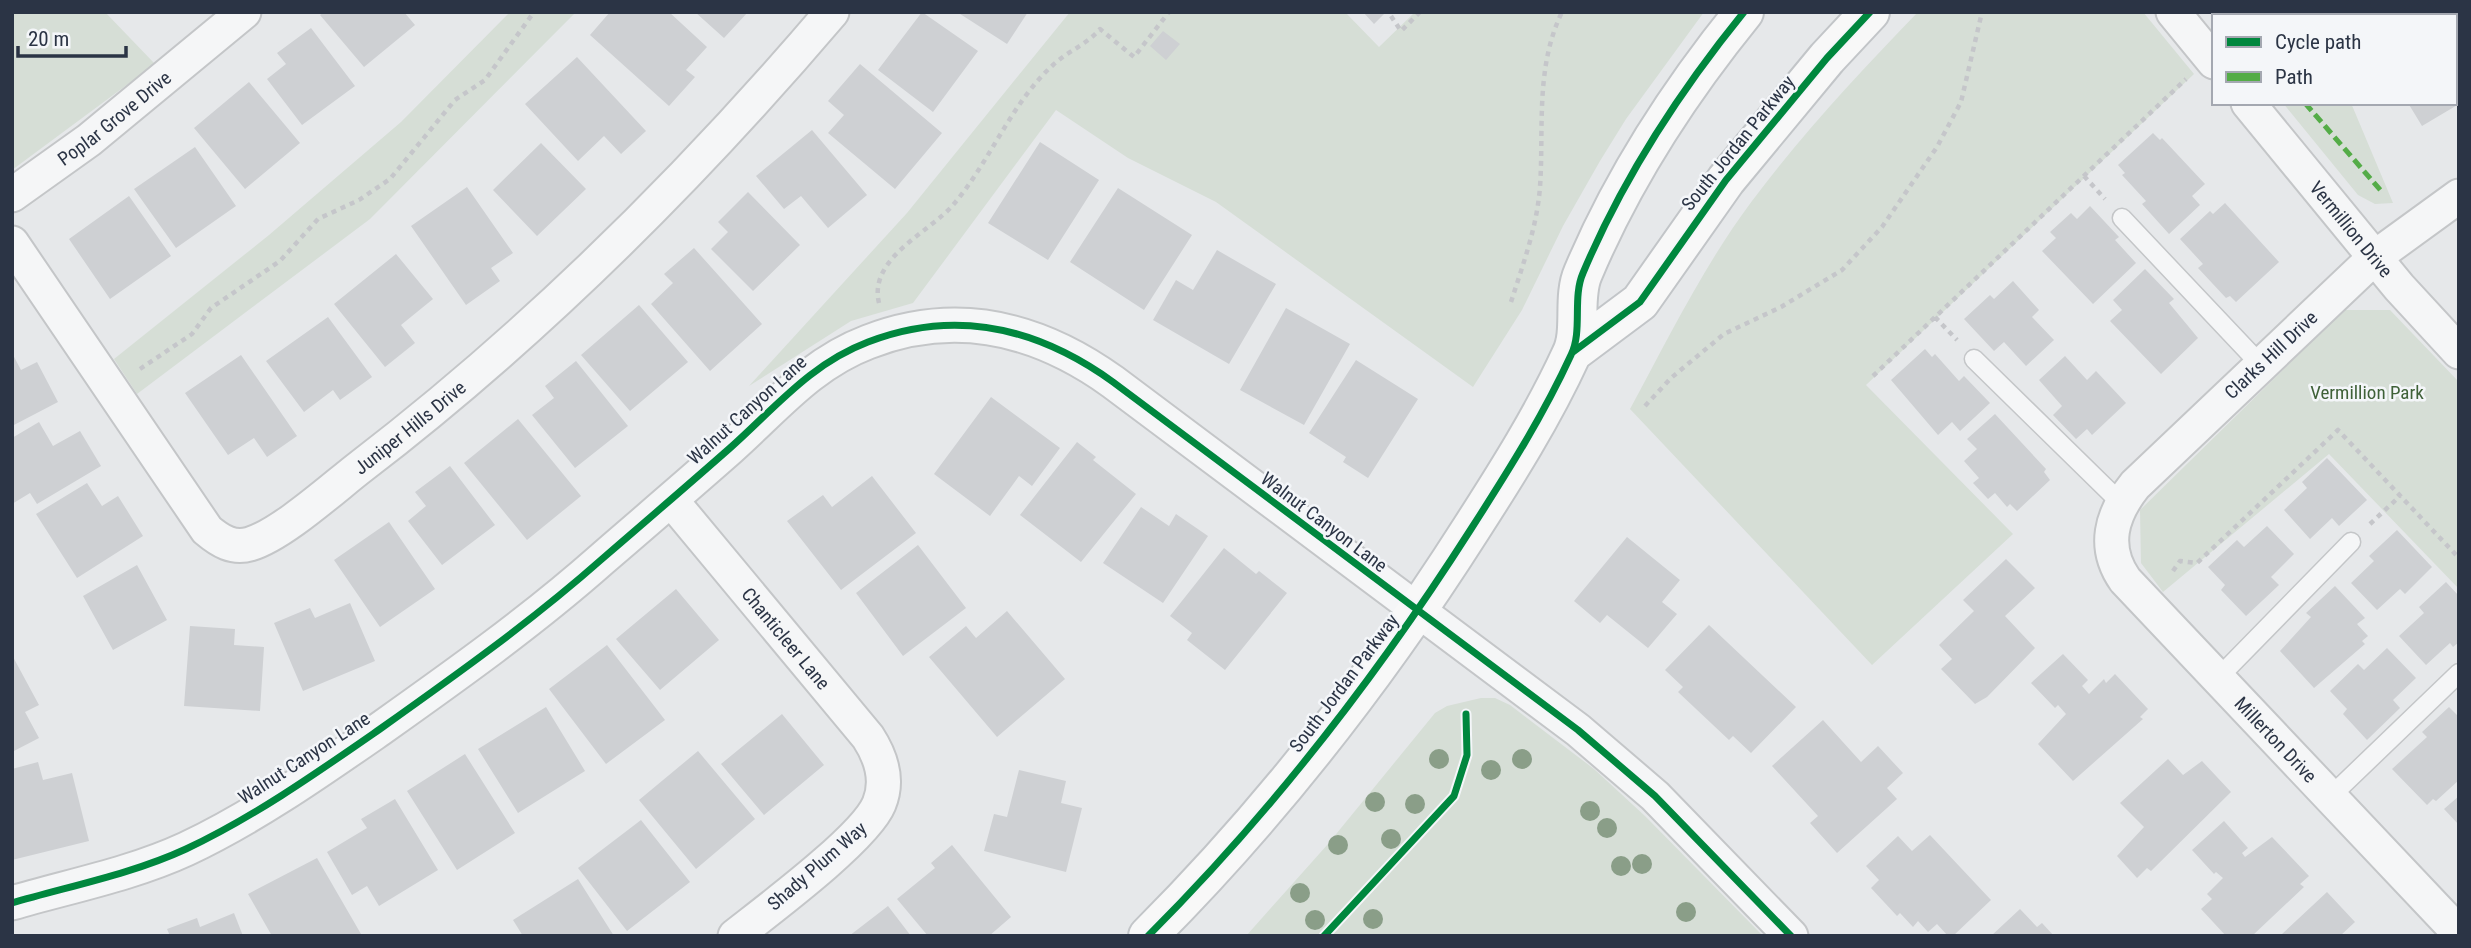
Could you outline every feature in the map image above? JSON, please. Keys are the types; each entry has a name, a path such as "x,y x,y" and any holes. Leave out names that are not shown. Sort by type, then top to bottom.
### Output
{"main road":[{"name":"South Jordan Parkway","path":"1149,936 1274,798 1419,612 1512,465 1573,352 1581,276 1607,222 1668,113 1744,12"},
{"name":"South Jordan Parkway","path":"1573,352 1640,302 1726,180 1827,58 1870,12"}],"street":[{"name":"Poplar Grove Drive","path":"12,195 154,89 244,12"},
{"name":"Juniper Hills Drive","path":"12,243 207,530 219,540 233,545 248,544 262,538 315,502 401,436 516,340 596,267 683,180 832,12"},
{"path":"2173,12 2211,59"},
{"name":"Vermillion Drive","path":"2250,105 2375,257 2459,352"},
{"name":"Clarks Hill Drive","path":"2110,537 2122,505 2136,485 2375,257 2459,196"},
{"name":"Walnut Canyon Lane","path":"12,903 125,871 185,850 314,774 503,640 671,500 806,375 836,356 869,341 916,328 972,326 1031,336 1087,364 1578,730 1645,788 1791,936"},
{"name":"Chanticleer Lane","path":"671,500 869,737 878,752 884,785"},
{"name":"Millerton Drive","path":"2110,537 2114,560 2125,580 2330,797 2454,918"},
{"name":"Shady Plum Way","path":"735,936 861,831 880,802 884,785"}],"lane":[{"path":"2122,218 2260,364"},
{"path":"1974,359 2122,505"},
{"path":"2218,678 2351,542"},
{"path":"2330,797 2459,673"}],"path":[{"path":"130,375 192,334 211,308 280,261 318,219 359,200 390,179 455,100 485,80 508,44 534,12"},
{"path":"881,310 878,295 882,276 896,255 953,206 1031,89 1054,64 1088,43 1100,29 1135,57 1169,12"},
{"path":"1391,16 1401,31 1420,12"},
{"path":"1511,302 1532,237 1540,187 1539,124 1544,72 1562,12"},
{"path":"1645,406 1671,378 1724,334 1781,307 1842,270 1882,227 1937,147 1961,102 1982,12"},
{"path":"1873,376 2211,59"},
{"path":"2173,571 2180,561 2197,564 2338,430 2459,558"},
{"path":"2351,542 2400,496"}],"green space":[{"path":"12,12 105,12 155,64 12,170"},
{"path":"510,12 576,12 370,219 137,394 114,359 269,235 401,122"},
{"path":"1070,12 1345,12 1379,47 1415,12 1704,12 1626,119 1600,161 1563,226 1522,310 1473,387 1216,202 1128,158 1056,110 913,303 851,321 749,386 907,213"},
{"path":"1918,12 2143,12 2194,74 1866,385 2013,534 1872,665 1630,409 1702,276 1752,201 1832,104"},
{"path":"2285,105 2352,105 2393,203 2375,204 2358,195"},
{"name":"Vermillion Park","path":"2344,310 2390,310 2459,382 2459,589 2329,454 2163,592 2141,563 2140,510"},
{"path":"1481,698 1495,698 1510,705 1594,769 1645,816 1763,936 1246,936 1328,844 1435,713 1447,706"}],"building":[{"path":"324,12 404,12 415,25 364,67 320,15"},
{"path":"610,12 669,12 707,47 686,70 695,77 669,106 590,35"},
{"path":"695,12 748,12 724,38"},
{"path":"922,12 978,51 933,112 878,70"},
{"path":"957,12 1028,12 1007,44"},
{"path":"1363,12 1386,12 1374,24"},
{"path":"2459,12 2459,104 2422,126 2409,105 2457,105 2457,14 2432,14"},
{"path":"311,28 355,86 302,125 267,79 286,64 277,53"},
{"path":"1163,31 1180,44 1166,60 1150,46"},
{"path":"577,57 646,131 621,154 604,136 578,161 525,104"},
{"path":"860,64 942,133 895,189 828,133 844,115 828,101"},
{"path":"249,82 300,143 245,189 194,128"},
{"path":"812,130 867,195 828,228 801,196 784,209 756,176"},
{"path":"2153,133 2160,140 2162,138 2205,184 2192,196 2200,205 2169,234 2142,204 2146,201 2122,175 2125,173 2118,165"},
{"path":"1040,142 1099,180 1048,260 988,223"},
{"path":"541,143 586,189 537,236 493,190"},
{"path":"195,147 236,206 176,248 134,189"},
{"path":"467,187 513,253 491,268 500,281 466,305 411,226"},
{"path":"1118,188 1192,235 1144,310 1070,262"},
{"path":"748,192 800,245 753,291 711,249 728,232 718,222"},
{"path":"129,196 171,256 110,299 69,239"},
{"path":"2225,203 2279,262 2236,302 2230,296 2226,298 2198,268 2203,264 2180,239 2210,211 2213,214"},
{"path":"2090,206 2119,237 2115,240 2136,263 2093,304 2042,251 2056,238 2050,232 2071,213 2077,219"},
{"path":"694,248 762,324 710,371 651,304 673,283 664,274"},
{"path":"1217,250 1276,284 1229,364 1153,320 1176,280 1193,290"},
{"path":"396,254 433,299 401,325 415,343 385,367 334,304"},
{"path":"2145,269 2174,299 2169,303 2198,338 2161,374 2110,321 2122,310 2113,300"},
{"path":"2013,281 2039,310 2032,317 2054,340 2026,366 2004,342 1994,351 1964,319 1990,295 1994,299"},
{"path":"639,305 688,362 630,411 581,355"},
{"path":"1286,308 1350,344 1304,425 1240,390"},
{"path":"328,317 372,377 340,400 333,390 304,412 266,361"},
{"path":"1925,349 1932,357 1935,354 1959,381 1964,376 1990,403 1960,431 1952,422 1938,435 1891,380"},
{"path":"12,353 21,370 37,362 58,402 12,426"},
{"path":"241,355 297,436 267,457 254,438 228,455 185,393"},
{"path":"2065,356 2087,380 2096,371 2126,403 2092,435 2087,429 2076,439 2053,415 2062,406 2039,380"},
{"path":"1356,360 1418,399 1368,478 1343,462 1346,457 1309,433"},
{"path":"576,361 628,426 575,468 532,415 554,398 545,386"},
{"path":"991,397 1060,448 1032,486 1019,476 990,516 934,474"},
{"path":"1995,414 2046,469 2044,472 2050,480 2017,511 2010,504 2007,507 1995,493 1988,499 1973,483 1979,478 1964,461 1977,449 1967,439"},
{"path":"518,419 581,496 527,540 464,463"},
{"path":"39,422 53,446 80,431 101,466 37,504 30,493 12,504 12,438"},
{"path":"1077,442 1096,457 1093,460 1136,494 1081,562 1020,515"},
{"path":"2327,458 2367,500 2339,526 2332,518 2310,539 2284,510 2307,488 2302,482"},
{"path":"450,466 495,525 442,565 408,521 426,506 415,492"},
{"path":"872,476 916,533 841,590 787,521 823,495 832,507"},
{"path":"87,483 102,506 118,496 143,536 77,578 36,514"},
{"path":"1141,507 1169,526 1176,514 1208,536 1163,603 1103,563"},
{"path":"389,522 435,589 380,627 334,560"},
{"path":"2267,526 2294,554 2271,577 2279,585 2246,616 2221,590 2225,585 2208,567 2237,540 2244,547"},
{"path":"2397,530 2432,567 2405,594 2400,589 2377,610 2351,583 2374,561 2369,556"},
{"path":"1627,537 1680,580 1662,602 1677,614 1648,648 1607,615 1600,623 1574,601"},
{"path":"918,545 966,608 903,656 856,593"},
{"path":"1224,548 1256,574 1259,571 1287,593 1225,670 1187,640 1192,633 1170,616"},
{"path":"2006,559 2035,588 2005,616 2035,648 1987,697 1975,704 1941,669 1952,659 1939,645 1974,611 1963,600"},
{"path":"137,565 167,620 113,650 83,596"},
{"path":"2446,582 2459,596 2459,642 2453,647 2450,643 2426,665 2399,636 2424,613 2419,607"},
{"path":"2335,586 2365,618 2357,624 2368,636 2362,641 2365,644 2314,688 2280,651 2311,617 2306,613"},
{"path":"676,589 719,640 660,690 616,639"},
{"path":"350,603 375,661 303,691 274,623 310,608 315,618"},
{"path":"1007,611 1065,679 997,737 929,657 966,626 976,638"},
{"path":"1709,625 1796,707 1751,753 1733,736 1729,740 1678,692 1683,687 1665,670"},
{"path":"190,626 235,629 234,645 264,647 260,711 184,706"},
{"path":"607,645 665,720 606,764 549,689"},
{"path":"2387,648 2416,678 2393,700 2400,708 2367,740 2343,714 2347,709 2330,691 2358,664 2364,670"},
{"path":"2063,654 2088,680 2082,686 2089,694 2104,679 2106,683 2115,674 2148,709 2140,717 2143,719 2073,781 2038,744 2066,714 2058,705 2055,708 2031,683"},
{"path":"12,655 39,705 25,712 39,738 12,752"},
{"path":"546,707 585,771 518,813 478,749"},
{"path":"2449,707 2459,717 2459,780 2436,801 2433,799 2427,805 2392,769 2427,737 2422,732"},
{"path":"782,714 824,765 764,815 721,764"},
{"path":"1823,720 1861,762 1878,746 1903,773 1887,788 1897,799 1837,853 1810,823 1818,816 1772,766"},
{"path":"698,751 755,819 696,869 639,800"},
{"path":"465,754 515,833 457,870 407,791"},
{"path":"2168,759 2183,775 2202,761 2231,792 2151,871 2147,868 2137,878 2117,856 2144,827 2120,803"},
{"path":"38,762 43,780 72,773 89,841 12,860 12,769"},
{"path":"1019,770 1066,781 1061,803 1082,808 1066,872 984,851 994,814 1007,817"},
{"path":"2459,796 2459,825 2444,809"},
{"path":"395,799 438,870 379,906 367,886 352,895 327,852 367,828 361,819"},
{"path":"641,820 690,882 627,931 578,868"},
{"path":"2224,821 2248,848 2242,853 2245,857 2272,837 2309,876 2300,884 2304,887 2252,936 2226,936 2201,909 2212,899 2207,894 2223,878 2216,872 2214,874 2192,850"},
{"path":"1930,835 1991,900 1953,936 1948,936 1937,924 1928,932 1918,921 1913,927 1900,913 1897,916 1871,888 1879,880 1866,866 1898,836 1912,851"},
{"path":"952,845 1011,917 989,936 928,936 897,899 935,868 931,863"},
{"path":"317,858 361,934 272,936 248,894"},
{"path":"578,879 614,936 523,936 513,920"},
{"path":"2327,892 2355,922 2340,936 2282,934"},
{"path":"888,906 911,936 849,936"},
{"path":"2020,909 2037,927 2042,923 2054,936 1991,936"},
{"path":"234,913 243,936 170,936 167,929 197,918 200,927"}],"marked path":[{"path":"2307,105 2382,192"}],"cycle path":[{"path":"1148,936 1237,841 1321,741 1399,637 1471,529 1537,422 1571,355 1575,346 1580,283 1616,203 1675,105 1744,12"},
{"path":"1573,352 1640,302 1726,180 1827,58 1870,12"},
{"path":"12,903 123,873 165,858 261,808 380,729 521,626 682,490 794,388 828,362 868,342 901,332 933,326 964,325 995,329 1055,348 1085,363 1113,382 1578,730 1655,796 1791,936"},
{"path":"1324,936 1454,796 1467,755 1466,714"}]}
